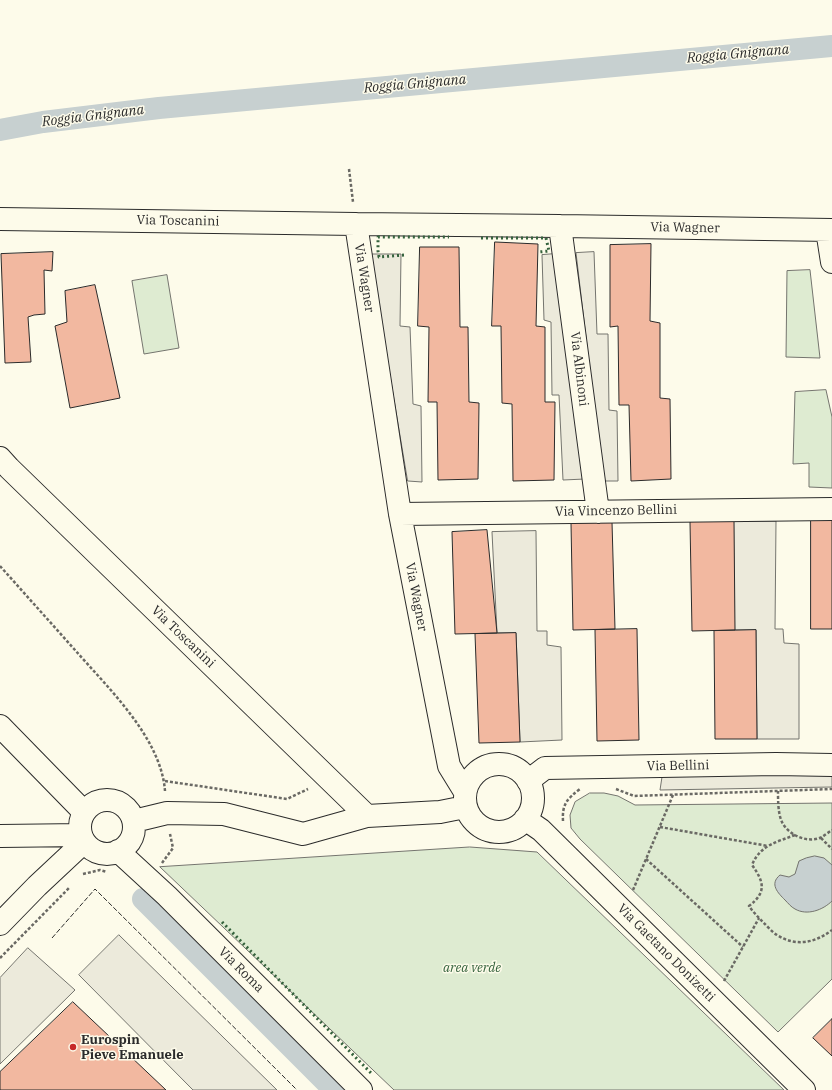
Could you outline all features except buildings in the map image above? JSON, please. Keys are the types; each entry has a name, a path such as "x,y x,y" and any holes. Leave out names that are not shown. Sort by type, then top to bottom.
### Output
{"street":[{"name":"Via Toscanini","path":"0,219 356,224"},
{"name":"Via Wagner","path":"465,799 449,766 400,514 356,224 829,230"},
{"name":"Via Albinoni","path":"560,226 598,512"},
{"path":"829,230 832,262"},
{"name":"Via Toscanini","path":"0,458 14,474 368,816"},
{"name":"Via Vincenzo Bellini","path":"400,514 832,509"},
{"path":"0,726 84,812"},
{"path":"501,764 512,766 521,772 528,781 532,790 533,800 526,819 518,826 508,831 498,832 478,826 471,818 465,799 472,778 480,770 490,765 501,764"},
{"name":"Via Bellini","path":"528,781 545,768 776,764 832,765"},
{"path":"108,799 125,805 134,821 132,839 118,852 111,854 96,852 90,848 83,838 80,827 84,812 90,805 98,801 108,799"},
{"path":"134,821 167,814 224,814 303,834 368,816 440,812 465,799"},
{"name":"Via Gaetano Donizetti","path":"526,819 541,830 804,1090"},
{"path":"0,836 83,838"},
{"path":"0,924 83,838"},
{"name":"Via Roma","path":"118,852 148,878 361,1090"}],"path":[{"path":"348,169 356,224"},
{"path":"0,566 120,701 142,730 157,756 165,781 167,814 173,848 160,867 148,878"},
{"path":"165,781 287,799 317,784 326,777"},
{"path":"563,824 562,813 564,805 580,789 584,788"},
{"path":"611,788 634,796 832,789"},
{"path":"778,791 779,809 782,822 791,833 801,838 811,839 821,838 832,830"},
{"path":"633,891 673,795"},
{"path":"660,827 769,846"},
{"path":"795,835 763,849 756,857 752,865 760,877 762,884 761,893 749,906 776,934 787,940 800,943 820,938 832,930"},
{"path":"821,838 832,850"},
{"path":"646,859 743,947"},
{"path":"79,878 84,873 100,870 107,872"},
{"path":"0,958 74,883"},
{"path":"715,1002 721,987 759,918"}],"green space":[{"path":"810,270 820,358 786,357 787,271"},
{"path":"167,275 179,348 144,354 132,281"},
{"path":"826,390 832,417 832,488 809,487 809,463 793,464 795,392"},
{"path":"590,793 604,793 618,796 635,805 832,803 832,979 778,1032 580,839 571,828 570,815 575,802"},
{"name":"area verde","path":"470,847 537,852 784,1090 394,1090 160,867"}],"shaded area":[{"path":"594,252 597,334 608,334 609,410 617,411 618,481 603,481 576,253"},
{"path":"370,254 401,254 400,326 410,327 413,404 421,406 422,482 408,481"},
{"path":"555,254 585,479 563,480 559,395 552,395 551,322 544,320 542,255"},
{"path":"734,521 776,521 775,629 783,629 784,643 799,644 799,739 757,739 756,630 735,630"},
{"path":"536,531 537,631 547,631 547,645 561,647 562,740 520,742 516,633 497,633 492,532"},
{"path":"832,772 832,787 660,790 662,777"},
{"path":"815,856 824,858 832,865 832,901 815,911 800,911 792,907 780,894 776,888 775,882 780,875 789,877 795,874 799,861"},
{"path":"119,935 277,1090 193,1090 79,975"},
{"path":"28,948 75,990 0,1064 0,978"}],"waterway":[{"name":"Roggia Gnignana","path":"0,130 43,122 159,108 832,46"},
{"path":"143,899 334,1090"}],"hedge":[{"path":"404,255 379,257 378,237 449,237"},
{"path":"481,238 546,238 549,251 539,252"},
{"path":"222,922 373,1075"}],"fence":[{"path":"52,938 95,889 297,1090"}],"place":[{"name":"Eurospin Pieve Emanuele","path":"73,1047"}]}
